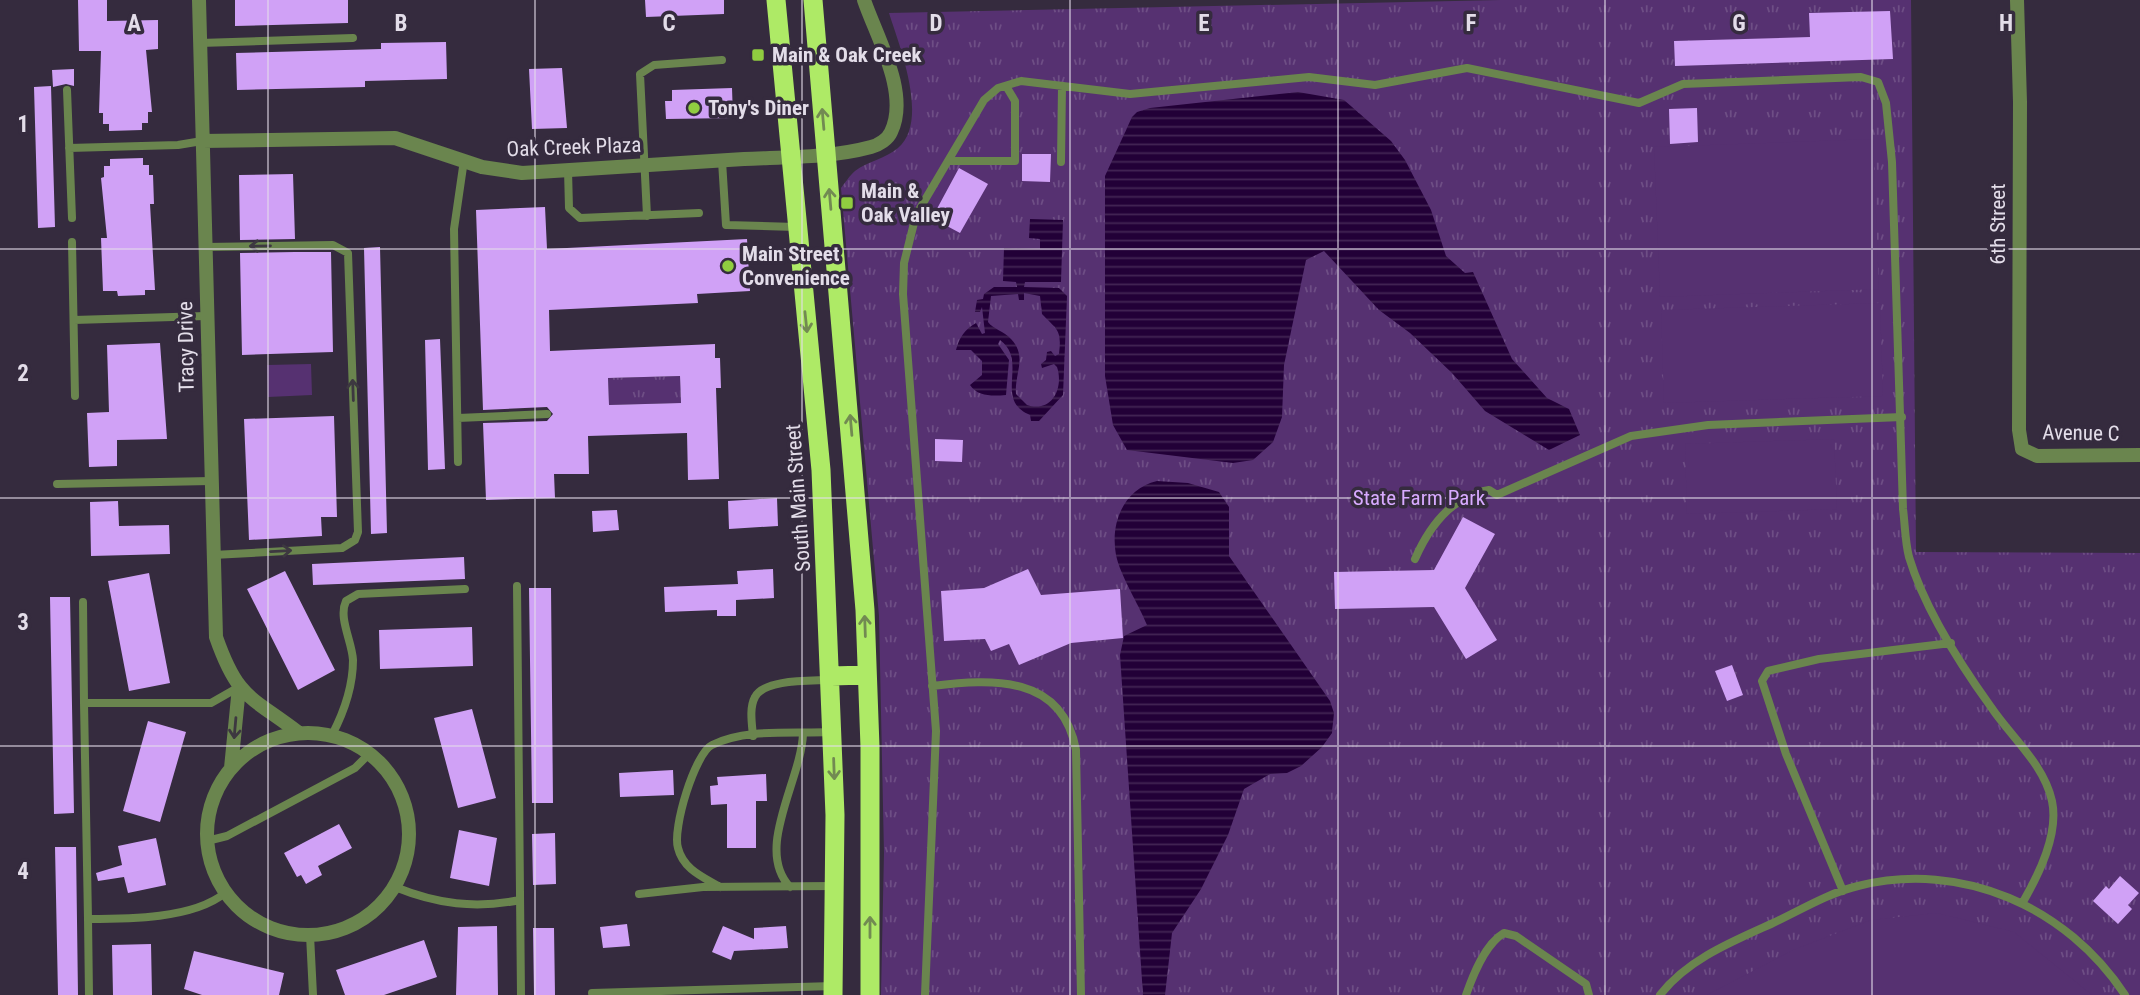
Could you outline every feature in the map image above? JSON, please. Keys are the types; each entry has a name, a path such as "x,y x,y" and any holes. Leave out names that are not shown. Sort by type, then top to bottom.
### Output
{"highway":[{"name":"South Main Street","path":"776,0 821,470 833,732 833,990"},
{"path":"813,0 856,480 867,675 871,823 870,995"},
{"path":"831,678 867,675"}],"street":[{"name":"Tracy Drive","path":"199,0 216,637 239,687 258,707 299,733"},
{"name":"Oak Creek Plaza","path":"202,141 372,136 419,144 502,171 568,170 789,157 826,154 878,144 893,129 896,99 888,60 864,0"},
{"name":"6th Street","path":"2017,0 2020,102 2019,430 2022,449"},
{"name":"Avenue C","path":"2022,449 2037,456 2140,455"},
{"name":"Tracy Drive","path":"231,768 239,687"},
{"name":"Tracy Drive","path":"299,733 332,735 370,753 397,784 410,823 408,856 395,887 385,901 359,922 335,931 310,935 276,930 247,914 226,893 212,866 207,841 212,802 231,768 261,744 299,733"}],"lane":[{"path":"200,43 353,38"},
{"path":"647,216 640,74 654,65 722,60"},
{"path":"925,995 936,731 904,307 904,263 916,215 984,100 1006,86 1021,81 1129,94 1309,77 1375,85 1467,68 1639,103 1683,83 1861,77 1878,82 1886,103 1892,162 1903,509 1908,553 1920,589 1951,643 1990,707 2046,782 2054,821 2047,848 2023,902"},
{"path":"950,161 1015,161 1015,101 1006,86"},
{"path":"1060,162 1062,86"},
{"path":"67,90 72,218"},
{"path":"69,148 178,145 202,141"},
{"path":"458,462 454,229 464,160"},
{"path":"722,161 726,225 796,227"},
{"path":"568,170 569,208 574,216 587,220 699,213"},
{"path":"72,242 75,396"},
{"path":"205,247 333,245 348,253 357,518 355,540 342,548 213,555"},
{"path":"74,320 206,316"},
{"path":"458,418 547,414"},
{"path":"1415,559 1437,522 1456,502 1477,492 1489,490 1497,495 1631,436 1708,425 1902,417"},
{"path":"57,484 211,481"},
{"path":"517,586 521,995"},
{"path":"332,735 350,686 351,637 343,614 346,601 358,594 465,589"},
{"path":"83,602 89,995"},
{"path":"1843,891 1786,754 1762,681 1768,671 1819,659 1951,643"},
{"path":"753,736 754,699 759,692 786,682 831,678"},
{"path":"932,686 1016,683 1043,697 1073,734 1077,759 1081,995"},
{"path":"84,703 211,703 239,687"},
{"path":"720,887 700,877 682,858 678,849 677,825 702,752 725,740 833,732"},
{"path":"790,887 781,878 776,839 802,755 803,734"},
{"path":"207,841 227,836 355,768 370,753"},
{"path":"1660,995 1679,975 1718,949 1843,891 1881,881 1926,879 1963,884 2023,902 2051,918 2088,950 2125,995"},
{"path":"639,894 720,887 835,886"},
{"path":"395,887 419,897 468,906 520,900"},
{"path":"88,919 125,919 188,910 208,905 226,893"},
{"path":"1466,995 1488,950 1496,938 1504,933 1516,936 1586,984 1589,995"},
{"path":"310,935 313,995"},
{"path":"592,993 833,990"}],"green space":[{"name":"State Farm Park","path":"1501,0 1911,0 1916,552 2140,553 2140,995 881,995 884,853 879,616 841,188 855,171 898,148 907,136 912,120 912,102 905,63 889,13"},
{"path":"1873,139 1879,289 1660,297 1654,147"},
{"path":"1880,303 1883,396 1664,403 1661,310"},
{"path":"311,364 312,395 268,397 267,365"},
{"path":"680,376 681,403 609,405 608,378"},
{"path":"1834,439 1837,509 1687,514 1685,444"},
{"path":"1937,913 2014,932 2092,995 1707,995 1793,950 1871,920"}],"shaded area":[{"path":"1298,92 1344,100 1391,141 1405,160 1431,210 1446,256 1465,273 1473,272 1512,359 1547,398 1569,409 1580,435 1549,450 1485,411 1452,373 1410,333 1379,310 1324,251 1306,260 1284,365 1282,417 1273,442 1253,460 1233,463 1127,450 1113,425 1105,376 1105,176 1132,117 1137,112 1150,108"},
{"path":"1030,219 1063,220 1061,282 1025,282 1024,287 1059,288 1067,296 1063,395 1039,421 1031,421 1030,415 1019,408 1014,400 1012,358 1000,340 998,344 1009,360 1006,395 986,395 973,389 970,385 982,375 982,361 971,350 956,350 963,334 976,323 982,334 985,333 982,307 980,312 975,312 977,300 983,299 984,294 994,287 1017,287 1016,282 1003,281 1004,248 1040,249 1040,239 1029,238","holes":["1024,293 1040,296 1042,314 1055,327 1060,339 1059,354 1055,356 1051,351 1047,352 1046,360 1041,364 1042,368 1054,364 1057,367 1059,383 1054,397 1036,407 1027,405 1016,394 1020,359 1016,346 1008,336 988,322 991,296 1018,294 1019,300 1024,300"]},
{"path":"1157,481 1188,483 1219,492 1229,507 1229,556 1330,701 1334,713 1332,733 1322,747 1301,766 1287,773 1270,774 1244,789 1228,835 1201,889 1172,933 1165,995 1143,995 1120,655 1124,636 1147,625 1121,572 1116,555 1115,531 1128,499 1136,491"}],"building":[{"path":"78,0 107,0 107,21 158,20 158,49 146,50 152,112 148,112 148,123 142,123 142,130 109,131 109,124 103,124 103,113 99,113 101,51 79,51"},
{"path":"235,0 348,0 348,23 235,26"},
{"path":"645,0 724,0 724,14 646,17"},
{"path":"1890,11 1893,59 1675,66 1674,41 1810,37 1809,13"},
{"path":"446,42 447,79 365,81 365,87 237,90 236,53 381,49 381,43"},
{"path":"562,68 567,128 532,129 529,69"},
{"path":"74,69 74,86 66,84 53,87 52,70"},
{"path":"51,86 55,227 38,228 34,87"},
{"name":"Tony's Diner","path":"732,88 733,118 666,119 665,101 672,101 672,90"},
{"path":"1697,108 1698,142 1670,144 1669,109"},
{"path":"1022,154 1051,154 1050,182 1022,181"},
{"path":"143,158 143,165 149,165 149,175 153,175 154,204 150,204 155,290 145,290 145,295 118,296 117,291 103,291 101,238 107,238 101,178 104,177 104,166 110,166 110,159"},
{"path":"959,168 988,184 960,233 932,218"},
{"path":"293,174 295,239 240,240 239,175"},
{"path":"545,207 547,249 747,239 750,291 697,294 698,303 549,310 550,351 715,344 715,358 720,358 721,388 716,388 719,479 688,480 687,433 588,436 589,474 554,474 555,498 486,500 483,423 547,421 553,414 547,407 483,410 476,210","holes":["680,376 681,403 609,405 608,378"]},
{"path":"380,247 387,533 371,534 364,248"},
{"path":"331,252 333,352 242,355 240,253"},
{"path":"440,339 445,469 428,470 425,340"},
{"path":"160,343 167,439 117,440 117,466 89,467 87,413 109,412 107,345"},
{"path":"334,416 337,517 321,517 322,536 249,540 244,419"},
{"path":"935,439 963,440 962,462 935,461"},
{"path":"777,498 778,526 729,529 728,501"},
{"path":"118,501 119,526 169,525 170,554 91,556 90,502"},
{"path":"617,510 619,530 593,532 592,511"},
{"path":"1463,517 1495,534 1465,588 1497,640 1466,659 1434,607 1335,609 1334,572 1434,570"},
{"path":"464,557 465,579 313,585 312,564"},
{"path":"773,569 774,598 736,600 736,616 717,616 717,610 665,612 664,587 738,584 737,571"},
{"path":"1028,569 1041,595 1120,589 1123,638 1071,643 1019,665 1009,644 991,651 985,639 944,641 941,591 984,588"},
{"path":"285,571 335,670 298,690 247,589"},
{"path":"149,573 170,683 129,691 108,581"},
{"path":"529,588 551,588 553,803 532,803"},
{"path":"50,597 70,597 74,813 54,814"},
{"path":"472,627 473,666 380,669 379,630"},
{"path":"1732,665 1743,695 1727,701 1715,671"},
{"path":"472,709 496,798 458,808 434,718"},
{"path":"148,721 186,732 160,822 123,811"},
{"path":"673,770 674,795 620,797 619,773"},
{"path":"766,774 767,801 756,801 756,848 727,848 727,804 711,805 710,786 718,785 717,777"},
{"path":"339,824 352,848 318,866 322,875 306,884 301,875 297,877 284,853"},
{"path":"459,830 497,838 489,886 450,878"},
{"path":"555,833 556,884 533,885 532,834"},
{"path":"156,838 166,885 128,893 124,877 98,881 96,873 122,865 118,846"},
{"path":"55,847 76,847 78,995 58,995"},
{"path":"2120,876 2139,893 2128,905 2132,909 2118,924 2093,901 2106,886 2109,889"},
{"path":"627,924 630,946 603,948 600,927"},
{"path":"497,926 498,995 456,995 458,927"},
{"path":"723,926 754,939 754,928 786,926 788,948 734,951 731,960 712,952"},
{"path":"533,928 554,928 555,995 534,995"},
{"path":"424,940 437,977 384,995 345,995 336,970"},
{"path":"151,944 152,995 113,995 112,945"},
{"path":"194,951 284,973 279,995 202,995 184,989"}],"place":[{"name":"Main & Oak Creek","path":"758,55"},
{"name":"Tony's Diner","path":"694,108"},
{"name":"Main & Oak Valley","path":"847,203"},
{"name":"Main Street Convenience","path":"728,266"}]}
